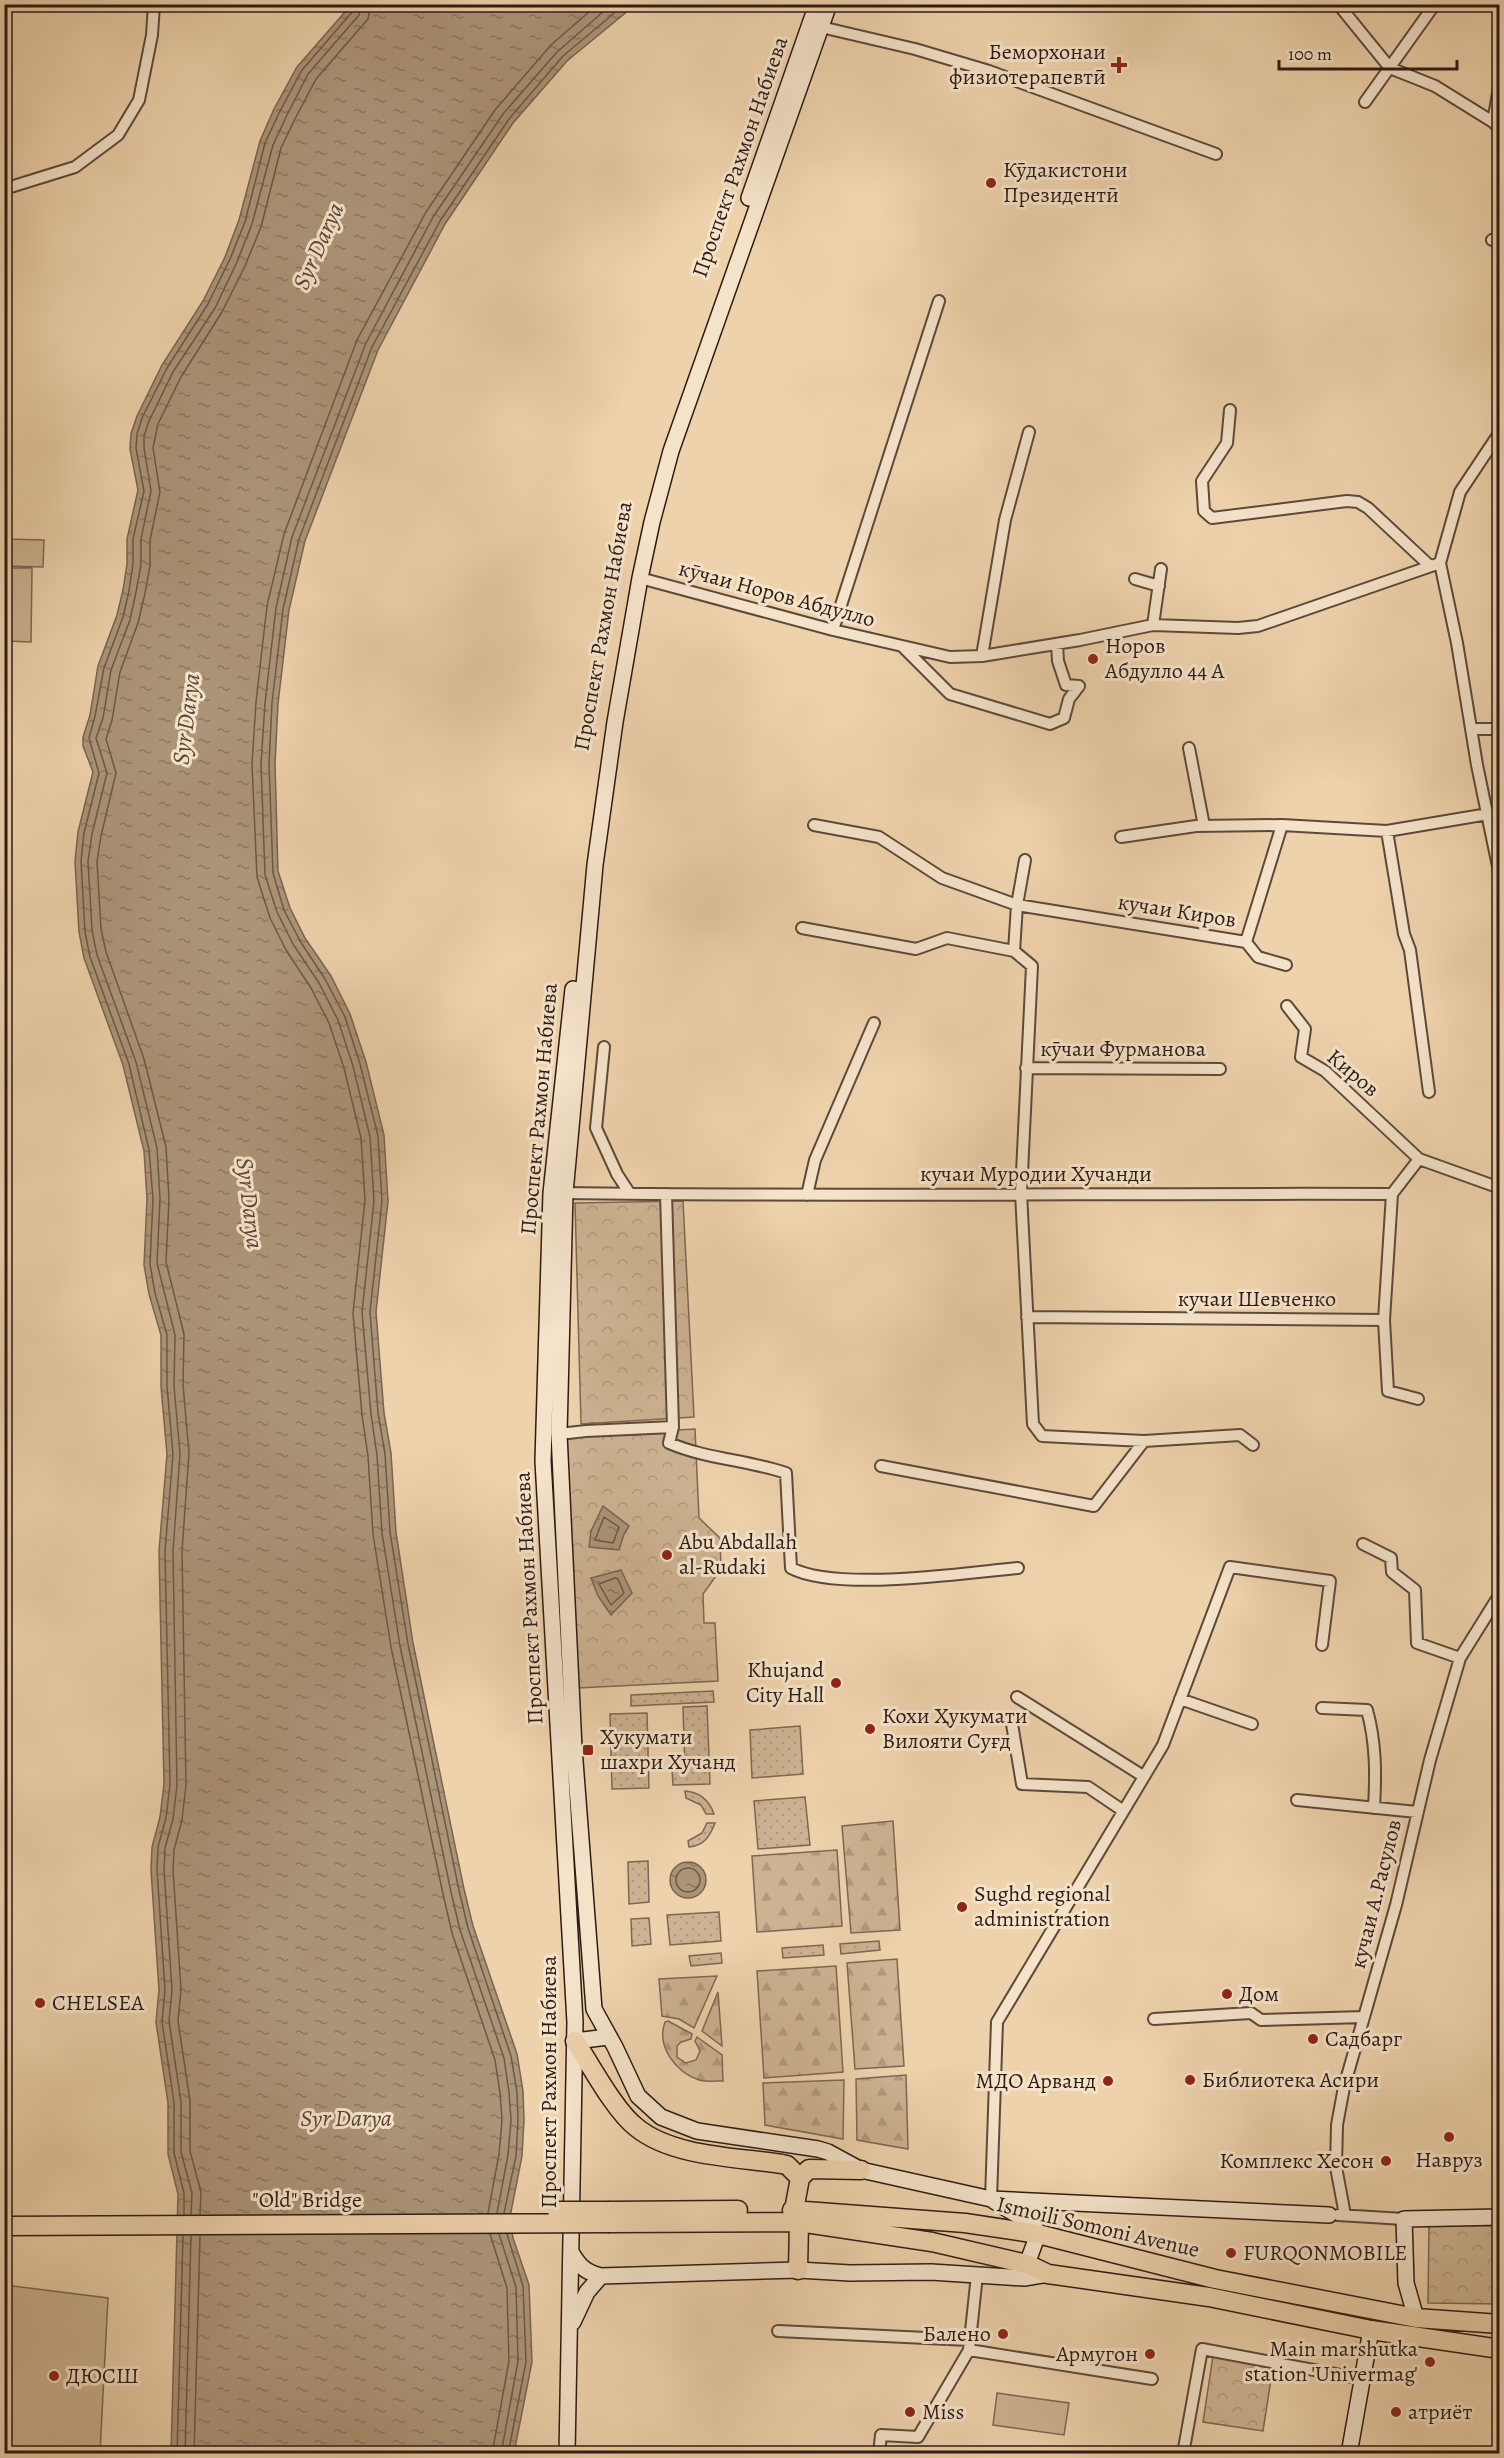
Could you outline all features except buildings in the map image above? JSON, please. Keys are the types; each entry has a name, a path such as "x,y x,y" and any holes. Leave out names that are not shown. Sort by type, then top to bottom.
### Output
{"main road":[{"name":"Проспект Рахмон Набиева","path":"567,2454 575,2041 543,1461 558,1193 583,892 598,778 632,571 643,519 663,451 817,4"},
{"name":"Проспект Рахмон Набиева","path":"829,4 671,451 640,578 615,722 595,865 558,1193 561,1276 559,1434 574,1748 594,2009 638,2096 661,2117 697,2131 818,2149 861,2170 991,2199"},
{"path":"608,2037 575,2041 610,2096 635,2127 658,2142 684,2150 787,2165 800,2178"},
{"path":"798,2270 796,2216 800,2178 814,2168 861,2170"},
{"path":"991,2199 1329,2215"},
{"path":"991,2199 1034,2224 1038,2234 1027,2264"},
{"name":"\"Old\" Bridge","path":"4,2214 610,2217"},
{"path":"610,2217 796,2216"},
{"name":"Ismoili Somoni Avenue","path":"796,2216 965,2223 1038,2234 1215,2279 1416,2318 1500,2324"},
{"name":"Ismoili Somoni Avenue","path":"796,2216 932,2242 1027,2264 1048,2274 1209,2297 1371,2330 1500,2349"},
{"name":"\"Old\" Bridge","path":"4,2226 610,2217"},
{"path":"1416,2318 1406,2283 1404,2219 1500,2217"},
{"path":"571,2252 578,2265 588,2273 601,2276 798,2270 1024,2278 1048,2274"},
{"path":"571,2331 587,2292 601,2276"},
{"path":"1349,2454 1371,2330"}],"street":[{"path":"4,189 75,167 117,135 139,100 152,35 153,4"},
{"path":"1365,102 1435,4"},
{"path":"1344,7 1390,68 1435,86 1496,126 1500,81"},
{"path":"821,27 915,49 989,71 1216,153"},
{"path":"833,630 939,301"},
{"path":"1230,410 1224,450 1202,481 1204,511 1207,515 1212,518 1347,501 1358,502 1435,564 1457,643 1500,876"},
{"path":"982,656 1005,520 1029,432"},
{"path":"1435,564 1460,492 1500,432"},
{"name":"кӯчаи Норов Абдулло","path":"640,578 833,630 950,657 982,656 1153,625 1238,628 1258,626 1435,564"},
{"path":"1153,625 1161,569"},
{"path":"1135,579 1159,586"},
{"path":"903,647 950,694 1050,724 1064,718 1069,699 1079,686 1066,685 1058,661 1056,644"},
{"path":"1472,729 1500,729"},
{"path":"1189,748 1204,826"},
{"path":"1121,837 1204,826 1282,825 1387,831 1500,814"},
{"name":"кучаи Киров","path":"814,825 879,837 942,878 1017,905 1246,942 1282,825"},
{"path":"1387,831 1404,934 1410,950 1429,1092"},
{"path":"1014,951 1017,905 1025,860"},
{"path":"802,928 916,950 947,938 1014,951 1032,966 1021,1193 1033,1424 1042,1436 1144,1441 1240,1435 1253,1445"},
{"path":"1246,942 1258,957 1286,965"},
{"name":"Киров","path":"1287,1006 1305,1029 1301,1057 1325,1071 1419,1159"},
{"path":"807,1195 815,1160 874,1023"},
{"path":"604,1047 596,1128 617,1174 630,1194"},
{"name":"кӯчаи Фурманова","path":"1026,1068 1220,1069"},
{"path":"1418,1400 1388,1391 1384,1320 1392,1194 1419,1159 1500,1188"},
{"name":"кучаи Муродии Хучанди","path":"558,1193 1392,1194"},
{"path":"666,1194 673,1427 669,1443 687,1451 762,1464 786,1473 791,1568 802,1574 825,1579 890,1578 1018,1568"},
{"name":"кучаи Шевченко","path":"1028,1317 1384,1320"},
{"path":"559,1434 673,1427"},
{"path":"881,1466 1094,1506 1144,1441"},
{"path":"1363,1544 1391,1558 1392,1572 1415,1590 1418,1643 1460,1658"},
{"path":"991,2199 996,2022 1162,1745 1230,1567 1330,1581 1322,1645"},
{"name":"кучаи А.Расулов","path":"1345,2215 1336,2167 1337,2125 1344,2087 1396,1905 1417,1812 1460,1658 1500,1594"},
{"path":"1017,1697 1143,1776"},
{"path":"1180,1699 1252,1724"},
{"path":"1322,1708 1366,1710 1374,1736 1376,1767 1374,1808"},
{"path":"1012,1724 1022,1784 1089,1787 1122,1810"},
{"path":"1297,1800 1417,1812"},
{"path":"1154,2019 1251,2013 1261,2020 1364,2017"},
{"path":"1329,2215 1404,2219"},
{"path":"879,2454 881,2435 918,2437 969,2345 977,2275"},
{"path":"778,2331 969,2345 1152,2379"},
{"path":"1183,2454 1202,2349 1362,2379"}],"green space":[{"path":"5,539 44,540 43,567 5,566"},
{"path":"5,568 32,568 31,642 5,641"},
{"path":"683,1201 694,1417 581,1424 575,1203"},
{"path":"695,1429 699,1518 720,1538 721,1569 703,1594 704,1623 715,1623 718,1681 578,1688 566,1436"},
{"path":"713,1691 714,1702 631,1706 631,1695"},
{"path":"707,1706 710,1784 673,1785 672,1769 685,1768 683,1707"},
{"path":"647,1713 649,1788 612,1789 610,1714"},
{"path":"800,1726 803,1774 752,1778 750,1730"},
{"path":"685,1791 703,1798 714,1814 706,1814 701,1805 686,1798"},
{"path":"805,1797 810,1845 758,1849 754,1801"},
{"path":"893,1821 900,1930 851,1933 842,1826"},
{"path":"707,1823 715,1823 709,1836 699,1845 689,1847 688,1841 702,1833"},
{"path":"837,1850 842,1926 757,1932 752,1856"},
{"path":"648,1861 649,1902 629,1904 628,1862"},
{"path":"719,1912 721,1941 670,1945 667,1915"},
{"path":"649,1918 651,1944 632,1946 631,1919"},
{"path":"879,1941 880,1950 841,1954 840,1944"},
{"path":"823,1945 824,1955 783,1958 782,1948"},
{"path":"721,1953 722,1963 691,1966 689,1956"},
{"path":"897,1959 904,2066 855,2069 847,1963"},
{"path":"836,1966 843,2072 764,2078 757,1971"},
{"path":"717,1976 694,2028 679,2019 662,2016 659,1979"},
{"path":"718,1992 722,2046 702,2031"},
{"path":"668,2021 692,2034 691,2039 677,2046 677,2057 686,2063 696,2060 700,2051 695,2041 697,2037 722,2055 723,2081 699,2080 676,2065 663,2040 665,2022"},
{"path":"906,2075 908,2149 857,2140 856,2079"},
{"path":"844,2080 843,2139 765,2125 763,2083"},
{"path":"1429,2225 1499,2226 1499,2304 1428,2303"},
{"name":"ДЮСШ","path":"5,2285 108,2298 100,2453 5,2453"},
{"path":"1213,2356 1273,2366 1263,2431 1203,2422"},
{"path":"997,2393 1069,2403 1064,2435 993,2425"}],"water":[{"name":"Syr Darya","path":"351,5 635,5 567,61 513,123 445,224 378,350 305,541 289,610 278,704 275,764 278,871 290,908 305,938 331,976 350,1014 366,1062 384,1135 388,1201 376,1312 384,1413 391,1453 396,1532 413,1643 464,1889 473,1926 517,2054 523,2091 524,2120 522,2156 510,2217 513,2238 529,2285 532,2362 514,2453 171,2454 178,2194 168,2154 168,2103 156,2022 159,1990 151,1870 152,1847 160,1817 164,1784 159,1551 167,1454 161,1387 161,1335 149,1294 144,1265 147,1199 144,1151 123,1065 84,958 79,932 75,861 78,832 93,772 83,746 83,737 90,715 98,666 117,615 123,590 127,564 127,539 138,490 130,449 131,434 137,416 162,365 203,301 225,257 239,220 260,141 274,109 297,67"},
{"path":"603,1506 629,1526 619,1550 589,1547 591,1531"},
{"path":"621,1570 632,1593 611,1615 598,1596 591,1578"},
{"path":"688,1862 701,1867 706,1880 701,1893 688,1898 675,1893 670,1880 675,1867"}],"place":[{"name":"Беморхонаи физиотерапевтӣ","path":"1119,65"},
{"name":"Кӯдакистони Президентӣ","path":"991,183"},
{"name":"Норов Абдулло 44 А","path":"1093,659"},
{"name":"Abu Abdallah al-Rudaki","path":"667,1555"},
{"name":"Khujand City Hall","path":"836,1683"},
{"name":"Кохи Ҳукумати Вилояти Суғд","path":"870,1729"},
{"name":"Хукумати шахри Хучанд","path":"588,1750"},
{"name":"Sughd regional administration","path":"962,1907"},
{"name":"Дом","path":"1227,1994"},
{"name":"CHELSEA","path":"40,2003"},
{"name":"Садбарг","path":"1313,2039"},
{"name":"Библиотека Асири","path":"1190,2080"},
{"name":"МДО Арванд","path":"1108,2081"},
{"name":"Навруз","path":"1449,2137"},
{"name":"Комплекс Хесон","path":"1386,2161"},
{"name":"FURQONMOBILE","path":"1231,2253"},
{"name":"Балено","path":"1003,2334"},
{"name":"Армугон","path":"1150,2354"},
{"name":"Main marshutka station 'Univermag'","path":"1430,2362"},
{"name":"ДЮСШ","path":"54,2376"},
{"name":"Miss","path":"910,2412"},
{"name":"атриёт","path":"1396,2412"}]}
